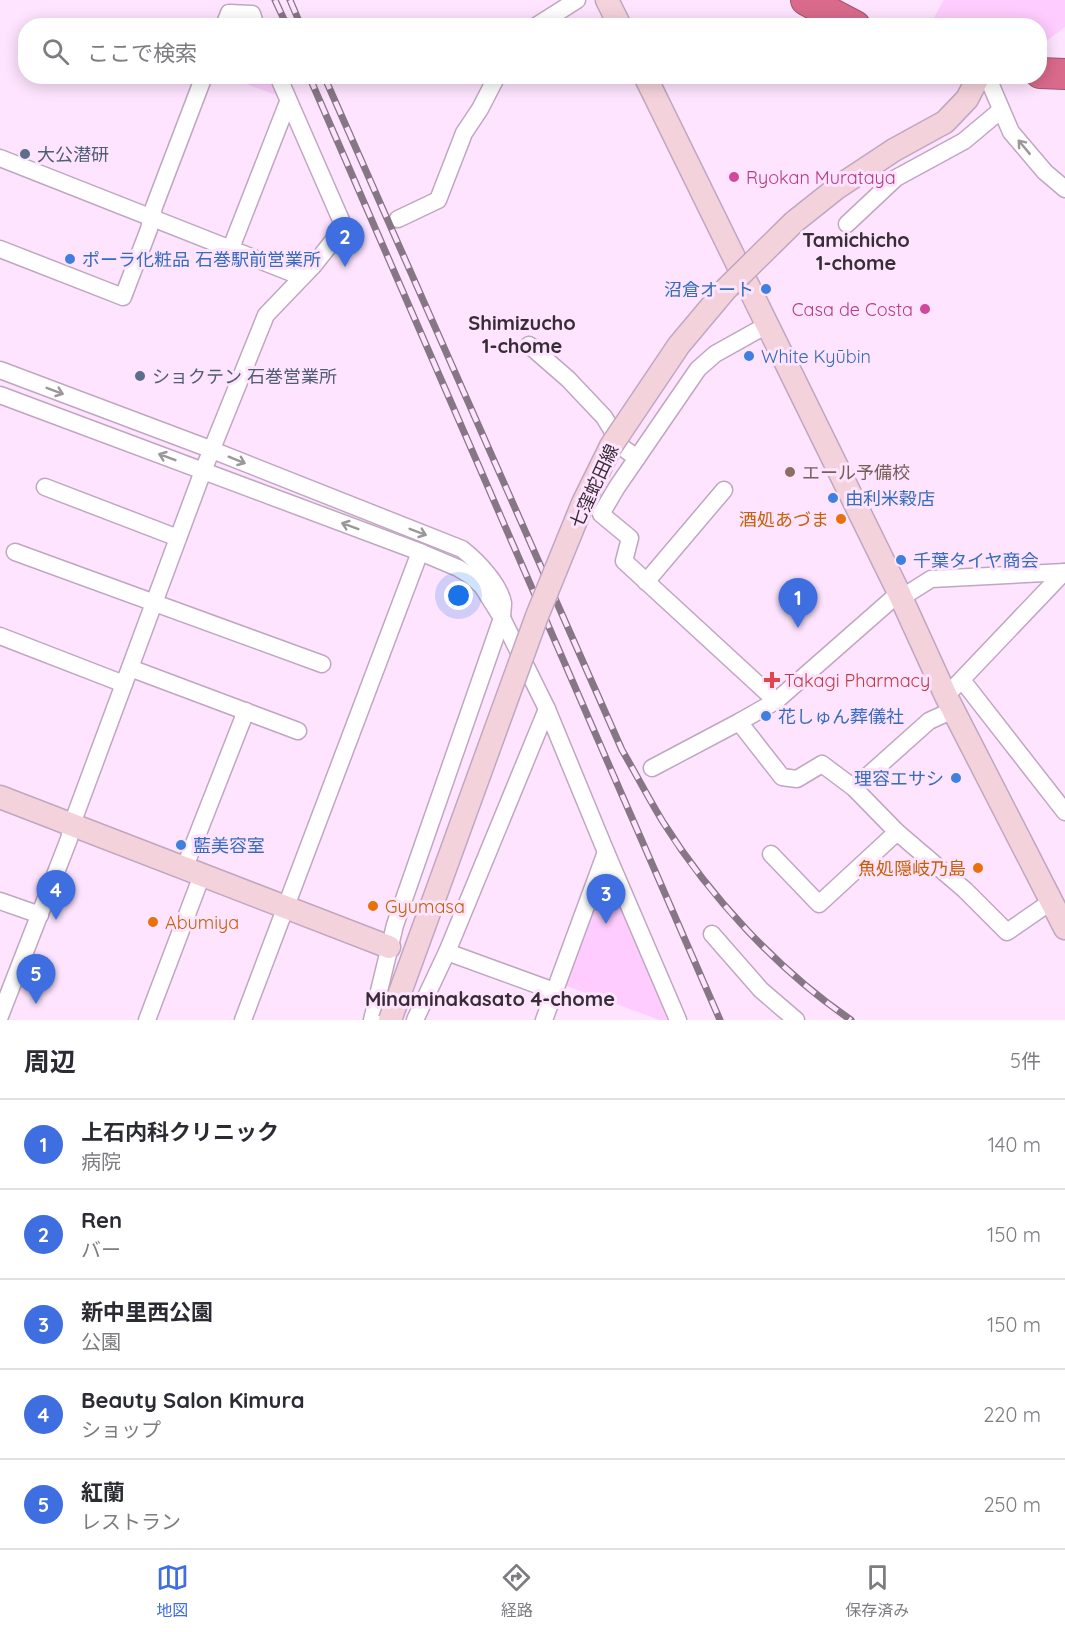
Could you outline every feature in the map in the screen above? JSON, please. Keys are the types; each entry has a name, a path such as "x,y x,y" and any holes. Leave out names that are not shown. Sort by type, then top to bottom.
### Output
{"highway":[{"path":"806,0 840,18"},
{"path":"1047,73 1065,74"}],"street":[{"path":"549,18 577,0"},
{"path":"607,0 616,18"},
{"path":"227,18 229,13 252,14 253,18"},
{"path":"0,249 123,297 201,84"},
{"path":"0,1016 69,839 72,824 202,471 266,315 344,227 281,84"},
{"path":"398,219 438,200 464,133 493,84"},
{"path":"649,84 900,596 950,703 1065,928"},
{"name":"七窪蛇田線","path":"390,1020 537,616 583,503 611,446 679,345 726,290 794,222 838,187 875,162 945,122 966,99 974,84"},
{"path":"990,84 1011,132 1045,172 1065,189"},
{"path":"231,248 288,102"},
{"path":"847,224 896,177 964,141 1001,110"},
{"path":"0,158 302,277"},
{"path":"767,325 715,354 698,369 601,514 630,538 624,561 776,701"},
{"path":"529,345 568,379 604,417 623,448 637,458"},
{"path":"0,370 462,549 485,571 494,584 503,603 502,618 389,947 372,1020"},
{"path":"0,395 420,552 458,568 482,586 502,618 547,709 678,1020"},
{"path":"45,487 178,538"},
{"path":"646,582 724,490"},
{"path":"15,552 322,664"},
{"path":"243,1020 420,552"},
{"path":"652,768 776,701 900,596 931,579 1064,572"},
{"path":"854,788 950,703 962,680 1064,572"},
{"path":"0,636 246,711 298,731"},
{"path":"962,680 1065,812"},
{"path":"416,1020 447,952 547,709"},
{"path":"147,1020 246,711"},
{"path":"739,722 782,777 797,779 822,764 854,788 897,832 965,890 1007,932 1052,901"},
{"path":"0,797 389,947"},
{"path":"771,854 819,904 897,832"},
{"path":"544,1020 606,852"},
{"path":"0,900 40,915"},
{"path":"712,934 761,990 796,1020"},
{"path":"447,952 554,991"}],"shaded area":[{"path":"944,0 1065,0 1065,27 1047,41 1047,18 934,18"},
{"path":"246,84 272,84 276,95"},
{"path":"606,863 667,1020 660,1020 561,984"}],"railway":[{"path":"275,0 283,18"},
{"path":"290,0 298,18"},
{"path":"312,84 720,1020"},
{"path":"328,84 622,750 663,822 702,878 724,904 797,979 851,1020"}],"place":[{"name":"大公潜研","path":"25,154"},
{"name":"Ryokan Murataya","path":"734,177"},
{"name":"ポーラ化粧品 石巻駅前営業所","path":"70,259"},
{"name":"Ren","path":"345,267"},
{"name":"沼倉オート","path":"766,289"},
{"name":"Casa de Costa","path":"925,309"},
{"name":"White Kyūbin","path":"749,356"},
{"name":"ショクテン 石巻営業所","path":"140,376"},
{"name":"エール予備校","path":"790,472"},
{"name":"由利米穀店","path":"833,498"},
{"name":"酒処あづま","path":"841,519"},
{"name":"千葉タイヤ商会","path":"901,560"},
{"name":"上石内科クリニック","path":"798,628"},
{"name":"Takagi Pharmacy","path":"772,680"},
{"name":"花しゅん葬儀社","path":"766,716"},
{"name":"理容エサシ","path":"956,778"},
{"name":"藍美容室","path":"181,845"},
{"name":"魚処隠岐乃島","path":"978,868"},
{"name":"Gyumasa","path":"373,906"},
{"name":"Beauty Salon Kimura","path":"56,920"},
{"name":"Abumiya","path":"153,922"},
{"name":"新中里西公園","path":"606,924"},
{"name":"紅蘭","path":"36,1004"}],"district":[{"name":"Tamichicho 1-chome","path":"856,250"},
{"name":"Shimizucho 1-chome","path":"522,334"},
{"name":"Minaminakasato 4-chome","path":"490,998"}]}
